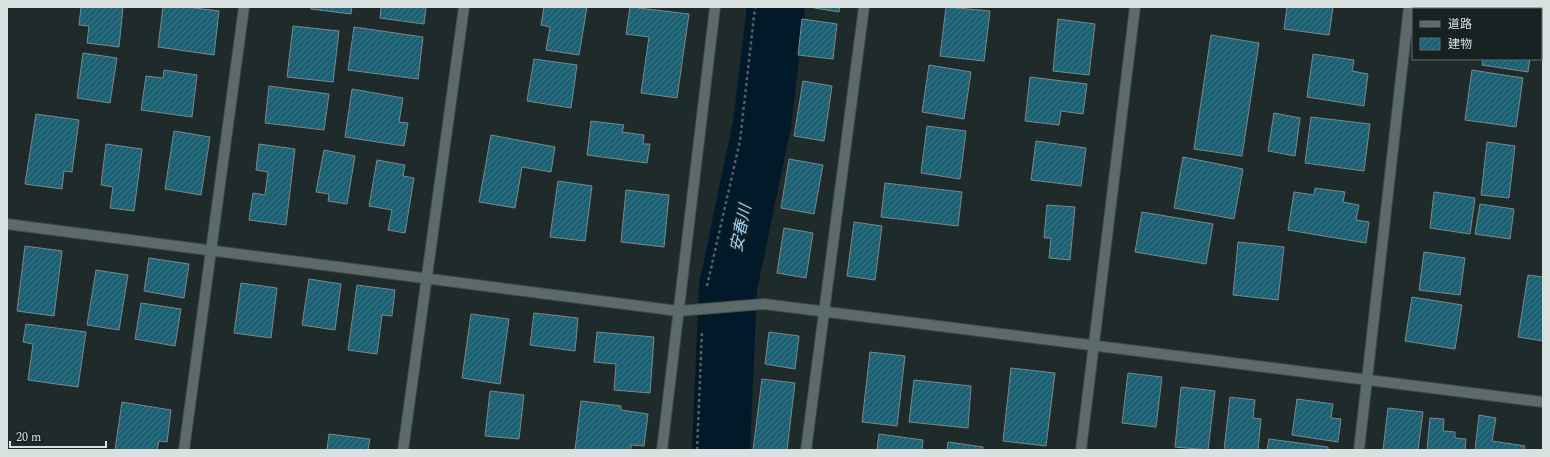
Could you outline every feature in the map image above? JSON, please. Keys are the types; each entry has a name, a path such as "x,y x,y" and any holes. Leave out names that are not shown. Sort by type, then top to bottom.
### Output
{"street":[{"path":"184,450 244,7"},
{"path":"403,450 464,7"},
{"path":"662,450 715,7"},
{"path":"806,450 864,7"},
{"path":"1080,450 1135,7"},
{"path":"1359,450 1410,7"},
{"path":"7,224 678,311 764,304 1543,402"}],"path":[{"path":"705,293 740,141 755,7"},
{"path":"697,450 702,325"}],"building":[{"path":"81,7 123,7 119,47 87,43 89,26 79,25"},
{"path":"163,7 187,7 219,11 214,55 158,47"},
{"path":"311,7 352,7 351,14 311,9"},
{"path":"381,7 426,7 424,24 380,18"},
{"path":"544,7 587,7 579,55 546,50 550,27 541,25"},
{"path":"630,7 689,14 677,98 641,93 649,37 626,34"},
{"path":"809,7 840,7 839,12"},
{"path":"946,7 990,11 984,61 940,56"},
{"path":"1287,7 1333,7 1329,35 1284,29"},
{"path":"1465,7 1472,8 1456,8"},
{"path":"802,19 837,24 833,59 798,55"},
{"path":"1058,19 1095,24 1089,75 1053,71"},
{"path":"293,26 339,31 333,82 287,77"},
{"path":"354,27 423,37 418,79 348,70"},
{"path":"1211,35 1259,43 1242,156 1194,149"},
{"path":"83,53 117,58 110,103 77,98"},
{"path":"1313,54 1354,60 1352,71 1368,74 1364,106 1307,97"},
{"path":"534,59 577,65 571,108 527,101"},
{"path":"1483,60 1530,60 1528,72 1482,65"},
{"path":"929,65 971,72 964,119 922,112"},
{"path":"164,70 197,75 192,117 141,110 146,76 163,78"},
{"path":"1472,70 1523,78 1516,127 1465,120"},
{"path":"1030,77 1087,84 1083,114 1061,111 1059,125 1025,121"},
{"path":"803,81 832,86 824,141 794,136"},
{"path":"269,86 329,94 324,130 265,123"},
{"path":"352,89 403,98 399,122 408,123 404,146 345,137"},
{"path":"1274,113 1300,118 1295,156 1268,151"},
{"path":"36,114 79,120 72,172 64,171 62,189 25,184"},
{"path":"1311,117 1370,124 1364,171 1305,163"},
{"path":"591,121 624,125 622,132 644,135 643,144 650,144 647,163 587,155"},
{"path":"927,126 966,131 960,179 921,173"},
{"path":"174,131 210,137 201,195 165,189"},
{"path":"491,135 555,147 551,172 522,167 515,208 479,202"},
{"path":"1036,141 1086,148 1081,186 1031,180"},
{"path":"1487,142 1515,146 1509,198 1481,195"},
{"path":"106,144 142,149 134,211 110,208 113,187 101,185"},
{"path":"259,144 295,149 286,225 249,220 253,193 265,195 268,172 256,170"},
{"path":"324,150 355,156 347,204 328,201 329,194 316,192"},
{"path":"1183,157 1243,169 1234,219 1174,208"},
{"path":"789,159 823,165 814,214 781,208"},
{"path":"377,160 405,165 403,176 414,178 405,233 388,230 392,210 369,206"},
{"path":"558,181 592,186 585,241 550,237"},
{"path":"885,183 962,192 958,226 881,217"},
{"path":"1315,188 1345,192 1343,202 1359,205 1356,220 1369,222 1366,243 1288,230 1294,192 1314,195"},
{"path":"626,190 669,195 664,247 621,242"},
{"path":"1434,192 1475,198 1470,234 1430,228"},
{"path":"1480,204 1514,209 1510,239 1475,234"},
{"path":"1047,205 1075,207 1070,260 1049,258 1051,238 1044,238"},
{"path":"1142,212 1213,224 1206,264 1135,252"},
{"path":"854,222 882,226 875,280 847,276"},
{"path":"784,228 813,233 806,278 777,273"},
{"path":"1238,242 1284,247 1278,300 1233,295"},
{"path":"25,246 62,251 54,316 17,311"},
{"path":"1424,252 1465,258 1460,295 1419,290"},
{"path":"149,258 189,264 184,298 144,291"},
{"path":"96,270 128,275 119,330 87,325"},
{"path":"1528,275 1543,277 1543,341 1518,337"},
{"path":"309,279 341,284 335,330 302,325"},
{"path":"241,283 277,288 271,338 234,333"},
{"path":"357,285 395,290 392,316 382,315 377,354 348,350"},
{"path":"1412,297 1462,305 1455,349 1405,341"},
{"path":"141,303 181,309 175,346 135,339"},
{"path":"534,313 578,318 575,351 530,345"},
{"path":"471,314 509,319 500,384 462,378"},
{"path":"26,324 86,332 78,387 28,380 33,344 23,342"},
{"path":"597,332 654,337 650,393 614,390 616,364 594,362"},
{"path":"769,332 799,336 795,369 765,364"},
{"path":"870,352 905,356 897,426 862,422"},
{"path":"1011,368 1055,373 1046,446 1003,441"},
{"path":"1128,373 1162,377 1156,427 1122,423"},
{"path":"762,379 795,383 787,450 753,450"},
{"path":"914,380 971,386 968,428 909,422"},
{"path":"1181,387 1215,391 1208,450 1175,447"},
{"path":"490,391 524,395 519,439 485,436"},
{"path":"1230,397 1255,400 1253,418 1261,419 1258,450 1224,450"},
{"path":"1297,399 1333,404 1331,418 1341,419 1338,442 1292,435"},
{"path":"581,401 621,406 621,410 648,414 644,446 631,445 631,450 575,450"},
{"path":"122,402 171,410 167,442 159,441 157,450 115,450"},
{"path":"1388,408 1423,412 1418,450 1383,450"},
{"path":"1479,415 1496,418 1492,441 1525,446 1524,450 1475,450"},
{"path":"1430,418 1444,419 1443,431 1455,432 1455,438 1466,439 1465,450 1427,450"},
{"path":"329,434 370,439 368,450 327,450"},
{"path":"879,434 923,440 922,450 877,450"},
{"path":"1269,439 1328,447 1328,450 1267,450"},
{"path":"948,442 983,447 983,450 947,450"}],"waterway":[{"name":"安春川","path":"721,450 728,287 762,124 776,7"}]}
